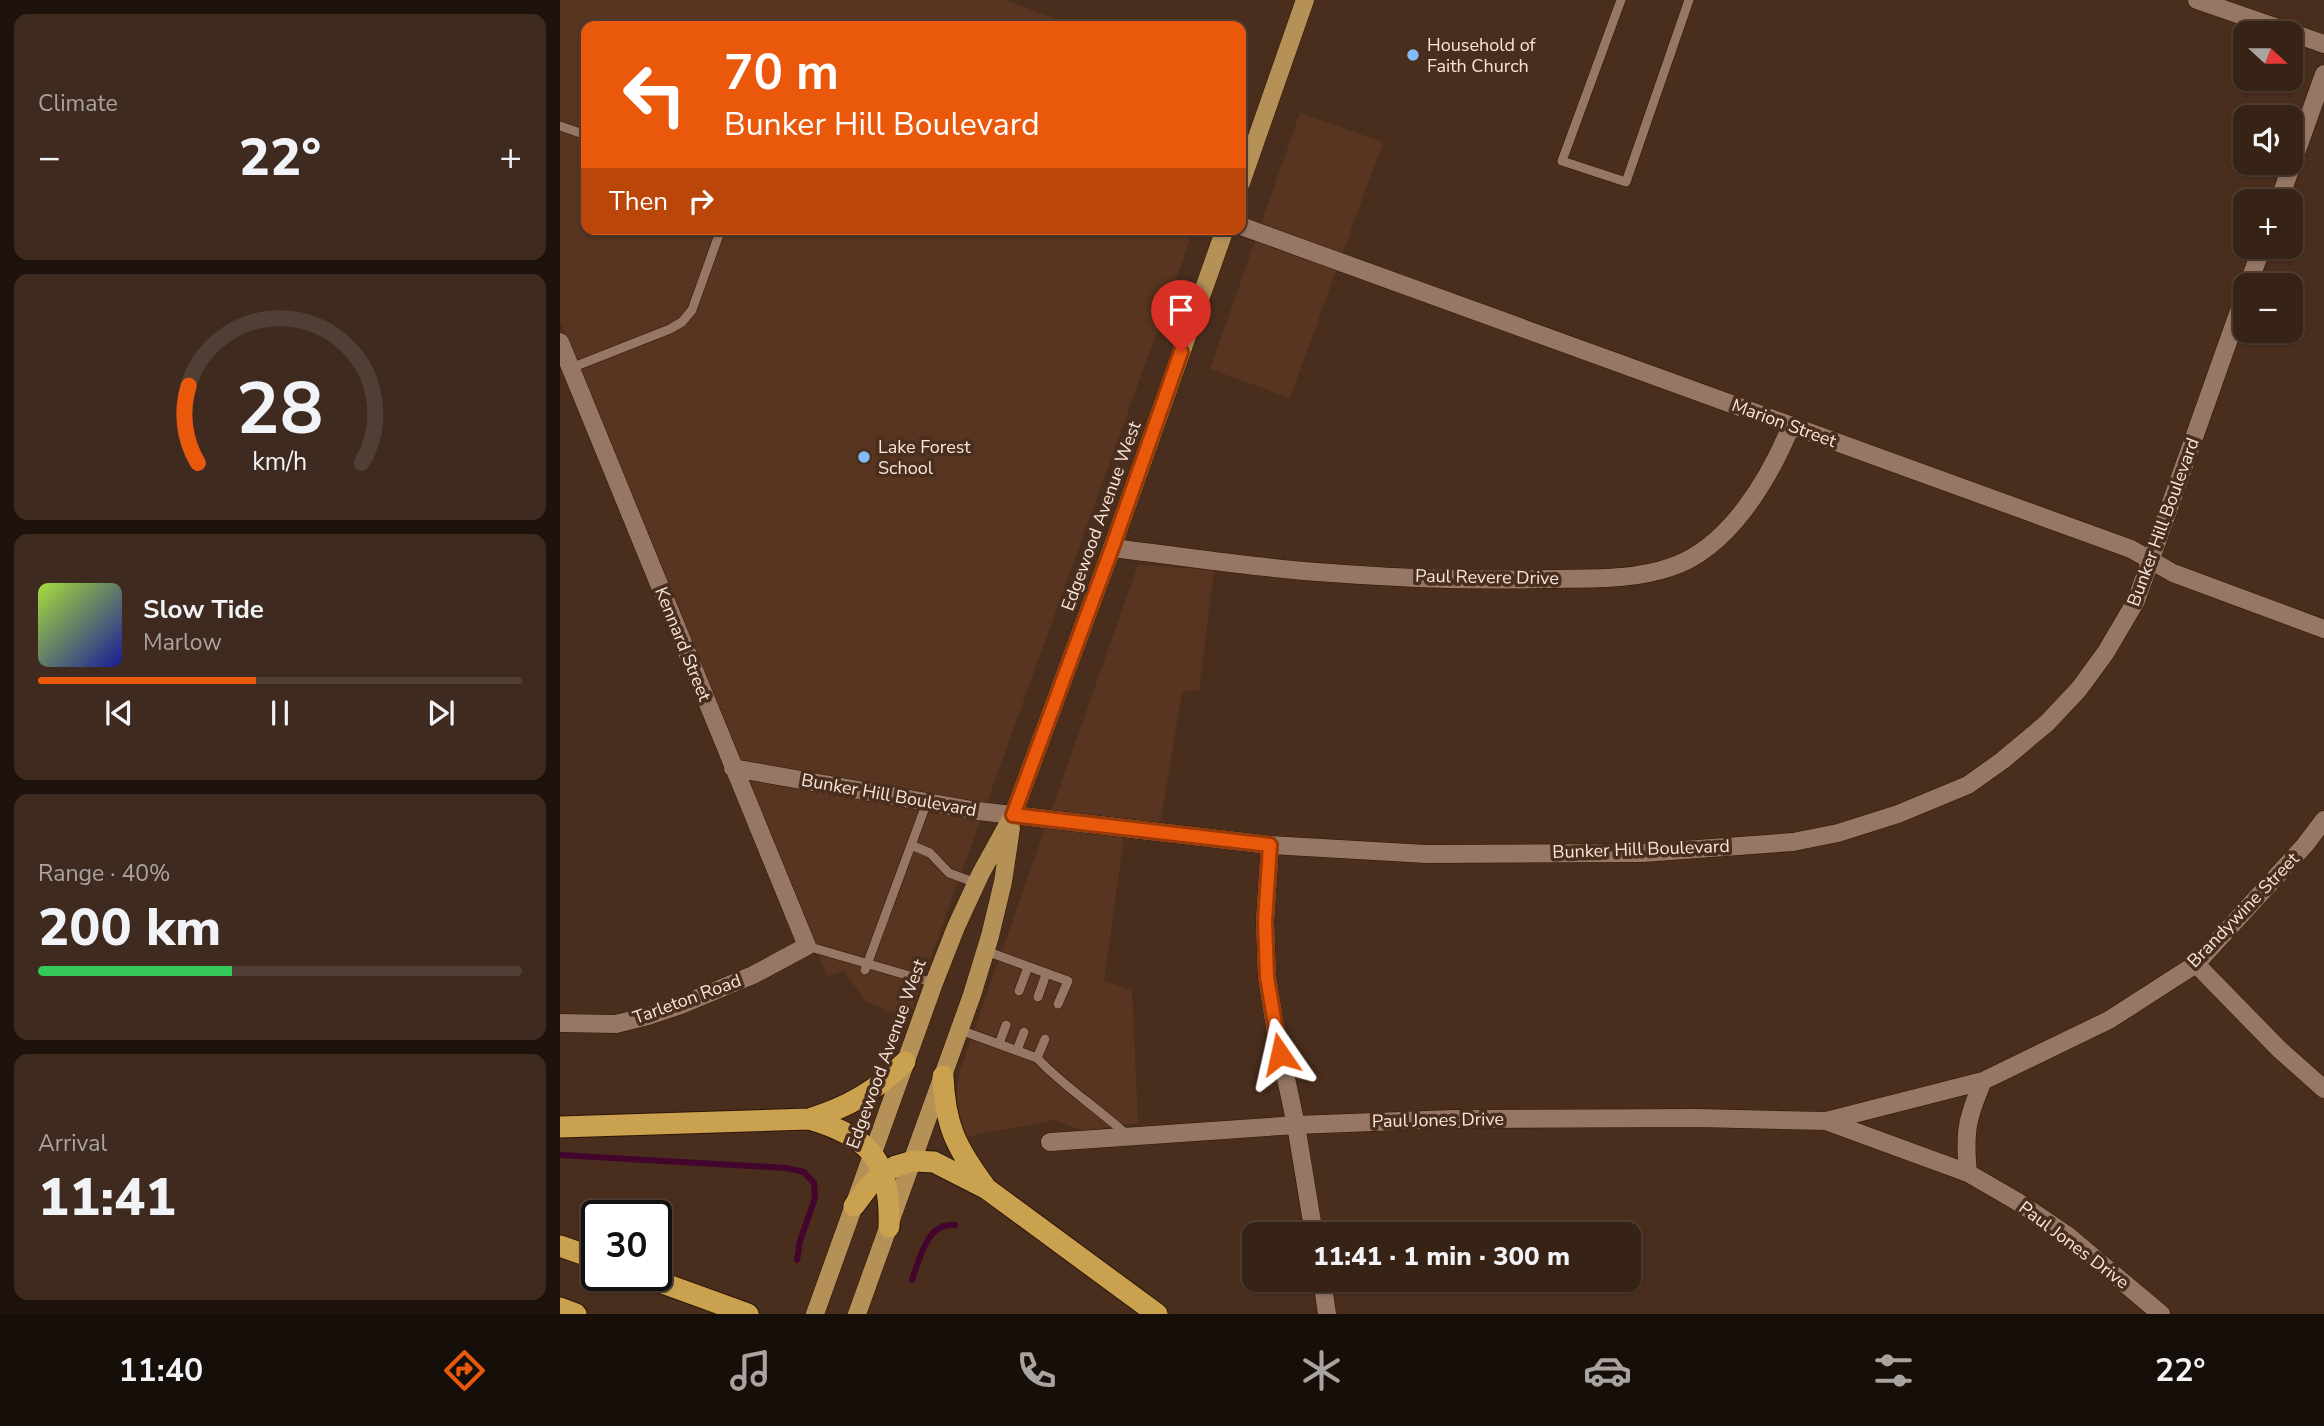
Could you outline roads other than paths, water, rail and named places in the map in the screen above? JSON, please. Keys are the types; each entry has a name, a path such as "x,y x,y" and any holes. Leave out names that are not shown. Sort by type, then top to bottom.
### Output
{"highway":[{"path":"560,1127 809,1119 847,1106 864,1096 885,1082 905,1062"},
{"path":"943,1076 945,1107 950,1127 969,1165 987,1189"},
{"path":"809,1119 847,1133 873,1153 883,1173 890,1204 889,1227"},
{"path":"854,1206 883,1173 912,1161 934,1162 987,1189 1157,1314"},
{"path":"560,1245 581,1253"},
{"path":"672,1287 738,1311"},
{"path":"560,1308 576,1314"}],"main road":[{"path":"1246,169 1305,0"},
{"name":"Edgewood Avenue West","path":"815,1314 934,983 976,883 1013,815 1112,548 1222,235"},
{"name":"Edgewood Avenue West","path":"858,1314 986,951 1003,882 1013,815"}],"street":[{"path":"2197,0 2324,44"},
{"path":"2282,189 2324,74"},
{"name":"Marion Street","path":"1246,228 2131,548 2173,573 2324,629"},
{"name":"Bunker Hill Boulevard","path":"733,768 1013,815 1270,845 1426,854 1643,853 1793,842 1838,834 1898,814 1968,785 2047,723 2079,689 2106,652 2136,601 2233,328"},
{"name":"Kennard Street","path":"560,342 807,946"},
{"name":"Paul Revere Drive","path":"1112,548 1317,572 1503,580 1622,578 1672,567 1706,549 1757,493 1776,462 1791,426"},
{"name":"Brandywine Street","path":"2154,991 2196,964 2305,845 2324,820"},
{"path":"1270,845 1265,921 1267,977 1312,1222"},
{"name":"Tarleton Road","path":"560,1023 616,1024 648,1016 753,975 807,946"},
{"path":"2196,964 2279,1049 2324,1089"},
{"name":"Paul Jones Drive","path":"1050,1142 1296,1125 1492,1119 1697,1118 1826,1121 1983,1081 2109,1020 2154,991"},
{"path":"1968,1173 1965,1143 1969,1112 1983,1081"},
{"name":"Paul Jones Drive","path":"1826,1121 1968,1173 2018,1202 2067,1236 2161,1314"},
{"path":"1324,1292 1327,1314"}],"lane":[{"path":"1621,0 1562,162 1626,182 1689,0"},
{"path":"560,126 581,133"},
{"path":"571,368 682,322 692,310 719,235"},
{"path":"867,966 927,802"},
{"path":"911,845 930,853 949,873 976,883"},
{"path":"807,946 867,966 934,983"},
{"path":"986,951 1068,981 1058,1004"},
{"path":"1019,991 1028,967"},
{"path":"1038,997 1046,974"},
{"path":"999,1044 1006,1025"},
{"path":"960,1030 1037,1058 1054,1076 1128,1137"},
{"path":"1017,1050 1024,1032"},
{"path":"1037,1058 1045,1040"}],"waterway":[{"path":"560,1155 786,1168 804,1172 814,1183 815,1198 800,1241 797,1260"},
{"path":"912,1280 931,1235 945,1226 955,1225"}],"place":[{"name":"Household of Faith Church","path":"1413,55"},
{"name":"Lake Forest School","path":"864,457"}]}
